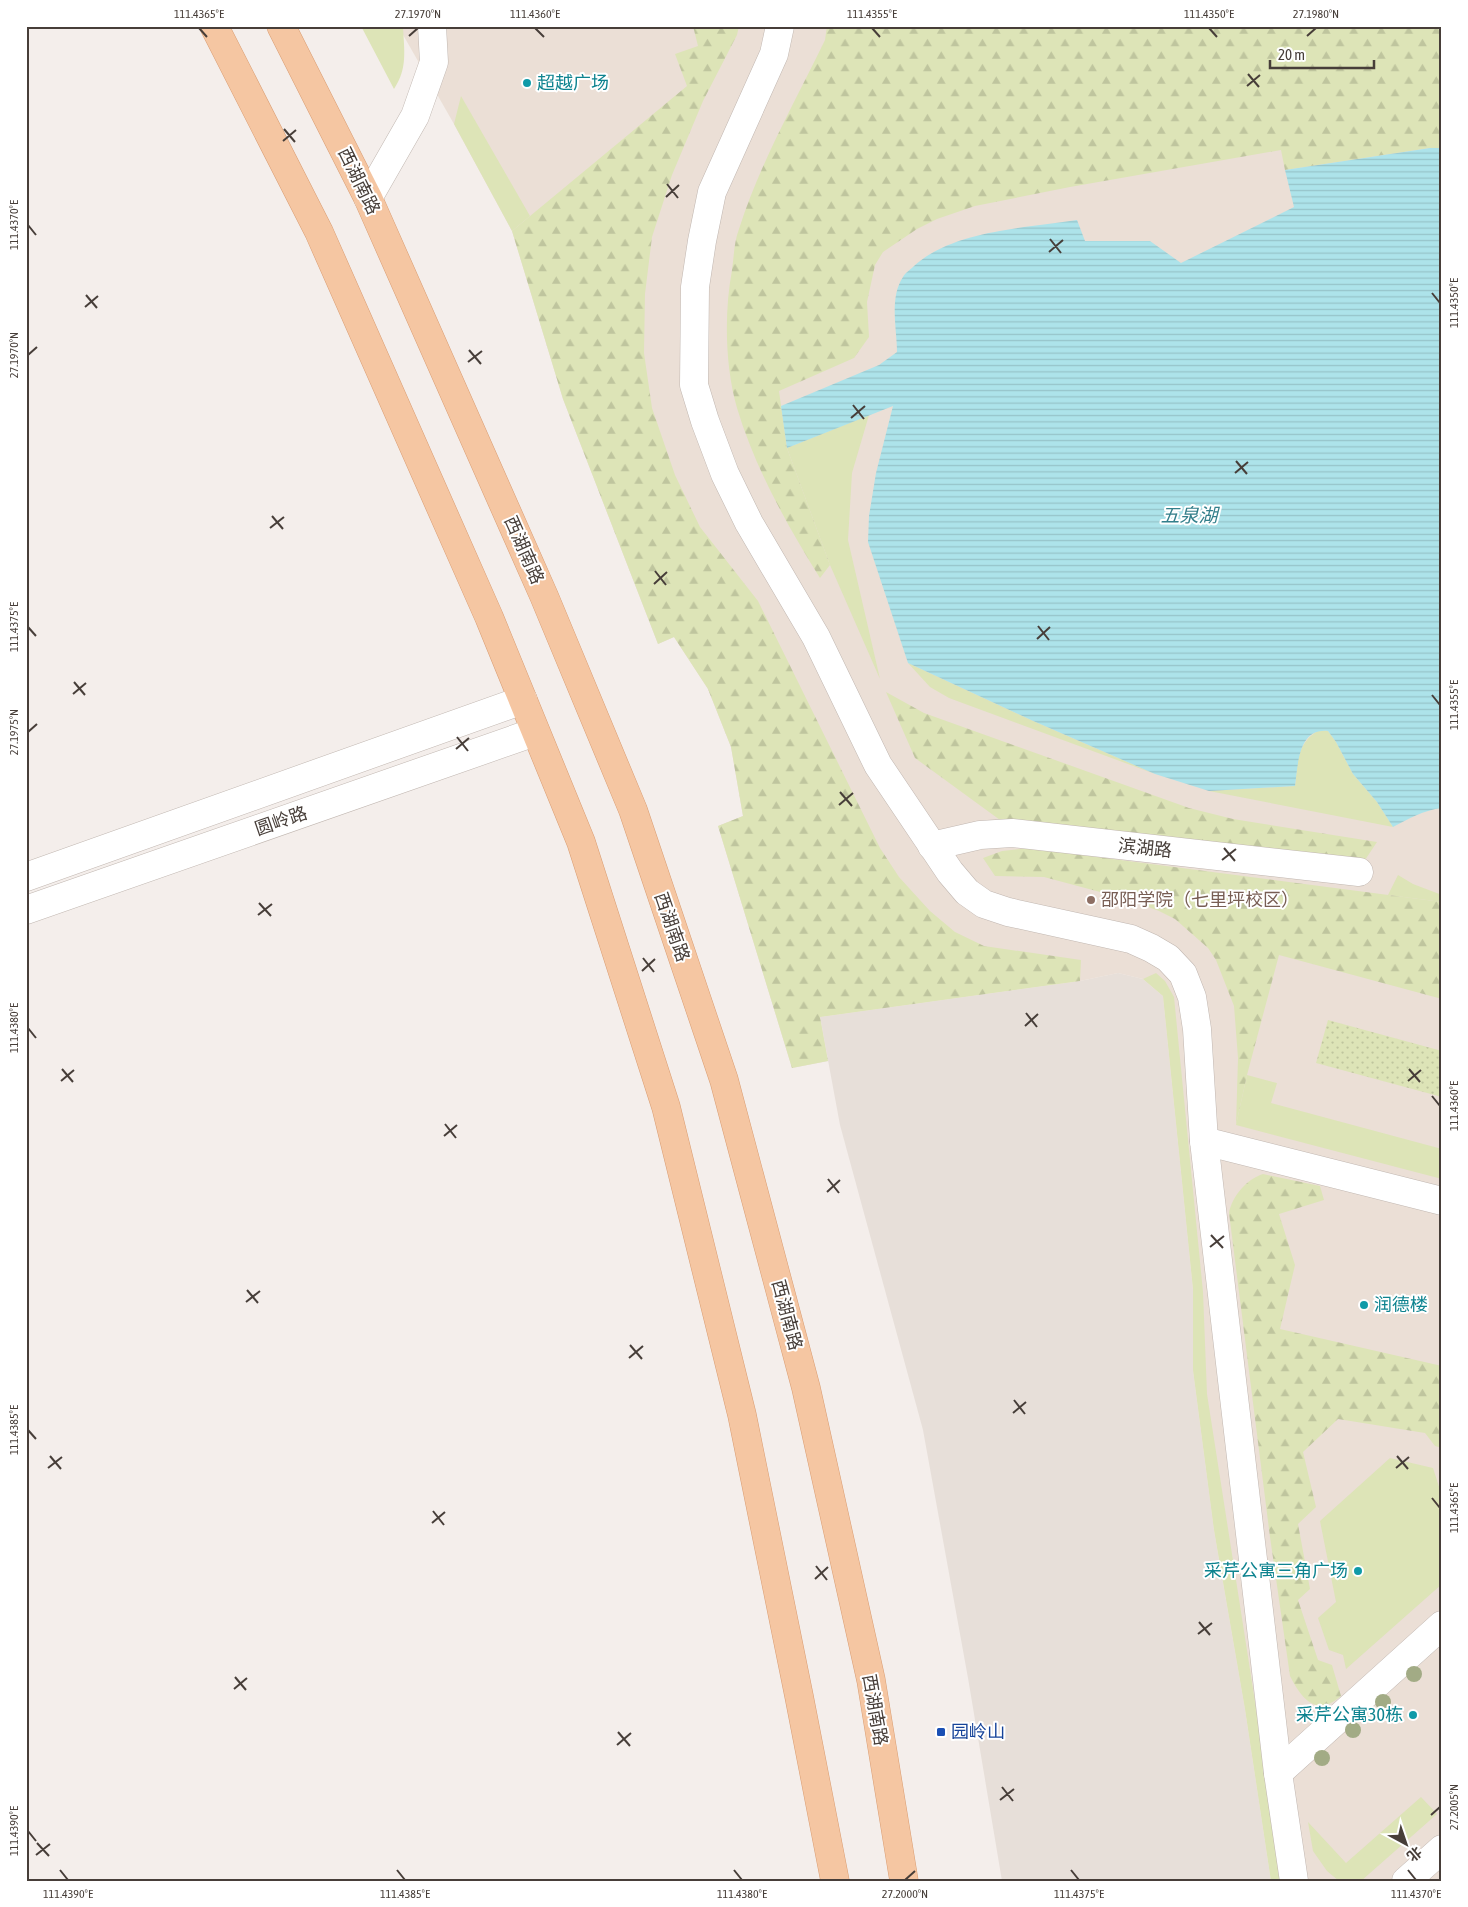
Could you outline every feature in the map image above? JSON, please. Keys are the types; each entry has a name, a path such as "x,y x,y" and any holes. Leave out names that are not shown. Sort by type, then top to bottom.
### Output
{"main road":[{"path":"214,26 319,232 489,617 580,842 666,1107 742,1415 835,1881"},
{"name":"西湖南路","path":"281,26 368,198 544,596 633,810 724,1080 806,1388 871,1680 904,1881"}],"street":[{"path":"368,198 415,116 434,62 432,26"},
{"path":"780,26 774,54 712,192 695,287 694,385 724,474 749,523 816,637 878,765 950,872 967,892 984,904 1008,912 1131,939 1168,958 1184,974 1192,997 1197,1029 1204,1141 1278,1773 1294,1881"},
{"name":"圆岭路","path":"26,877 523,700"},
{"name":"圆岭路","path":"26,910 536,732"},
{"name":"滨湖路","path":"932,846 980,835 1012,833 1359,872"},
{"path":"1204,1141 1442,1201"},
{"path":"1278,1773 1442,1625"},
{"path":"1406,1881 1442,1849"}],"shaded area":[{"name":"邵阳学院（七里坪校区）","path":"398,26 1442,26 1442,1881 1271,1881 1245,1709 1214,1530 1193,1370 1193,1289 1163,996 1143,979 1118,973 1080,981 820,1017 828,1061 792,1068 718,826 743,816 731,747 708,689 674,637 658,644 563,399 512,231"},
{"path":"1118,973 1143,979 1163,996 1193,1289 1193,1370 1214,1530 1245,1709 1271,1881 1002,1881 968,1678 923,1430 840,1125 820,1017 1080,981"}],"green space":[{"path":"361,26 403,26 403,66 394,89"},
{"path":"693,26 739,26 737,35 703,101 672,175 652,237 645,294 644,353 652,408 675,475 700,527 758,601 880,848 899,877 930,911 955,932 984,946 1081,960 1080,981 820,1017 828,1061 792,1068 718,826 743,816 731,747 708,689 674,637 658,644 563,399 512,231 687,86 675,54 698,46"},
{"path":"827,26 1442,26 1442,148 1430,148 1285,170 1281,150 1070,187 975,206 937,219 917,229 883,252 875,265 867,302 869,337 854,358 779,391 787,448 830,565 820,578 773,496 744,430 730,375 727,321 729,287 735,244 747,204 779,133 825,40"},
{"path":"461,96 530,216 512,231 454,124"},
{"path":"869,415 852,473 848,540 880,679 830,565 787,448"},
{"path":"908,663 1031,720 1155,774 949,698 930,687"},
{"path":"886,692 924,713 1189,808 1233,819 1377,842 1363,863 1000,820 915,758"},
{"path":"1319,730 1328,731 1353,774 1377,802 1393,827 1209,791 1295,786 1298,761 1302,748 1311,735"},
{"path":"1028,848 1442,902 1442,999 1279,955 1247,1075 1236,1125 1238,1058 1234,1006 1216,960 1208,948 1175,919 1159,911 1130,900 1044,877 995,876 983,858 1002,851"},
{"path":"1398,875 1413,884 1442,895 1442,902 1388,895"},
{"path":"1156,973 1165,981 1174,997 1203,1292 1207,1394 1283,1881 1271,1881 1245,1709 1214,1530 1193,1370 1193,1289 1163,996 1143,979"},
{"path":"1328,1020 1442,1051 1442,1097 1316,1063"},
{"path":"1247,1075 1277,1083 1271,1103 1442,1149 1442,1179 1236,1125"},
{"path":"1263,1174 1320,1186 1324,1200 1279,1214 1295,1265 1280,1329 1442,1366 1442,1448 1435,1446 1425,1433 1338,1419 1303,1452 1316,1507 1298,1524 1310,1589 1298,1600 1318,1660 1332,1665 1341,1696 1325,1705 1311,1703 1300,1692 1290,1676 1270,1537 1229,1213 1233,1200 1241,1189 1251,1180"},
{"path":"1390,1458 1433,1468 1442,1496 1442,1584 1346,1669 1343,1655 1329,1650 1318,1618 1336,1602 1320,1521"},
{"path":"1421,1797 1437,1814 1361,1881 1339,1881 1327,1871 1313,1851 1308,1822 1346,1863"}],"water":[{"name":"五泉湖","path":"1430,148 1442,148 1442,808 1410,818 1393,827 1377,802 1353,774 1328,731 1311,735 1305,742 1301,750 1295,786 1209,791 1155,774 1031,720 908,663 868,542 869,516 876,473 893,406 787,448 781,406 879,365 897,352 896,294 903,277 914,266 930,254 969,238 991,232 1077,220 1085,241 1150,241 1181,263 1294,207 1285,170"}],"place":[{"name":"超越广场","path":"527,83"},
{"name":"邵阳学院（七里坪校区）","path":"1091,900"},
{"name":"润德楼","path":"1364,1305"},
{"name":"采芹公寓三角广场","path":"1358,1571"},
{"name":"采芹公寓30栋","path":"1413,1715"},
{"name":"园岭山","path":"941,1732"}]}
